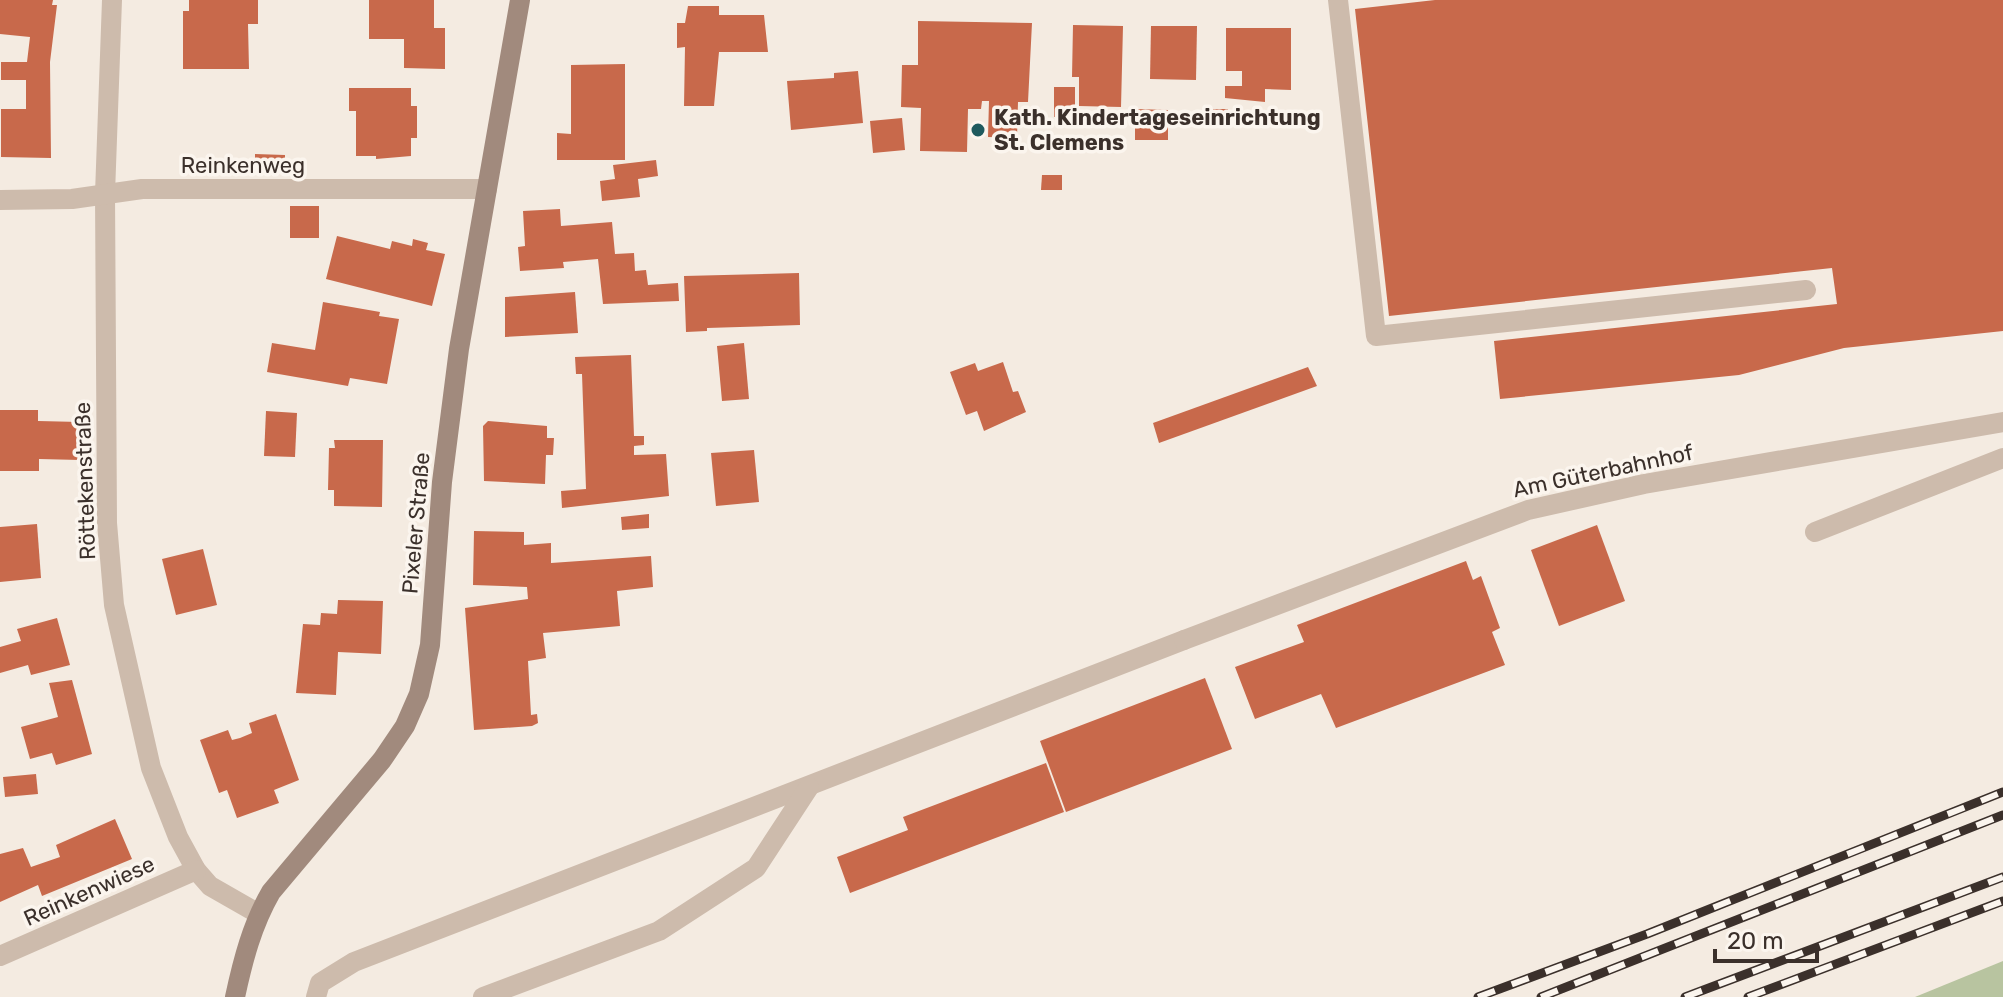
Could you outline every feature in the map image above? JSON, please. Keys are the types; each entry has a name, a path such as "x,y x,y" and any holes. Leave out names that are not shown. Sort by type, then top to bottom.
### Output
{"main road":[{"name":"Pixeler Straße","path":"235,997 259,914 290,866 382,760 405,726 419,694 430,645 442,482 459,349 520,0"}],"street":[{"name":"Röttekenstraße","path":"112,0 105,194 107,523 114,605 151,768 178,837 196,870 210,886 259,914"},
{"path":"1338,0 1376,336 1806,290"},
{"name":"Reinkenweg","path":"0,200 72,199 142,189 487,189"},
{"name":"Am Güterbahnhof","path":"316,997 320,983 354,962 1528,510 1644,484 2003,422"},
{"path":"1815,532 2003,458"},
{"path":"483,997 659,931 756,868 809,787"},
{"name":"Reinkenwiese","path":"0,956 196,870"}],"green space":[{"path":"2003,961 2003,997 1915,997"}],"building":[{"path":"0,0 53,0 52,5 57,5 50,62 51,158 1,157 1,109 26,109 26,80 1,80 1,62 27,62 30,37 0,34"},
{"path":"189,0 258,0 258,24 248,24 249,69 183,69 183,11 189,11"},
{"path":"369,0 434,0 434,28 445,28 445,69 404,68 404,39 369,39"},
{"path":"1435,0 2003,0 2003,331 1844,348 1739,375 1500,399 1494,341 1837,304 1832,268 1389,316 1355,9"},
{"path":"688,6 719,6 719,15 764,15 768,52 719,52 714,106 684,106 685,47 677,48 677,23 685,23"},
{"path":"918,21 1032,23 1028,102 1018,102 1017,138 988,137 989,101 982,101 981,109 968,109 967,152 920,151 921,108 901,107 902,65 918,65"},
{"path":"1073,25 1123,26 1121,107 1079,106 1079,77 1072,77"},
{"path":"1151,26 1197,26 1196,80 1150,79"},
{"path":"1226,28 1291,28 1291,90 1265,89 1265,102 1225,98 1225,86 1242,86 1242,71 1226,71"},
{"path":"625,64 625,160 557,160 557,133 571,134 571,65"},
{"path":"858,71 863,123 791,130 787,81 834,78 834,73"},
{"path":"1054,87 1075,87 1075,117 1054,117"},
{"path":"349,88 411,88 411,106 417,106 417,138 411,138 411,156 376,159 376,156 356,156 356,111 349,111"},
{"path":"1135,109 1168,110 1168,140 1135,140"},
{"path":"1213,109 1228,109 1228,122 1213,122"},
{"path":"902,118 905,150 873,153 870,121"},
{"path":"255,154 285,155 285,169 255,169"},
{"path":"656,160 658,176 638,179 640,197 602,201 600,181 615,179 613,165"},
{"path":"1042,175 1062,175 1062,190 1041,190"},
{"path":"290,206 319,206 319,238 290,238"},
{"path":"560,209 561,226 612,222 615,254 634,253 635,271 646,270 648,285 678,283 679,301 603,304 598,259 563,262 564,268 520,271 518,247 525,246 523,211"},
{"path":"337,236 390,249 392,241 412,246 413,239 428,243 426,250 445,254 432,306 326,279"},
{"path":"799,273 800,325 707,328 707,331 686,332 684,276"},
{"path":"575,292 578,333 505,337 505,297"},
{"path":"323,302 380,312 379,316 399,319 387,384 350,378 348,386 267,372 272,343 315,350"},
{"path":"744,343 749,399 722,401 717,346"},
{"path":"631,355 634,436 644,436 644,445 634,446 634,455 666,454 669,496 562,508 561,491 586,489 582,374 576,374 575,357"},
{"path":"1003,362 1013,392 1018,391 1026,412 984,431 977,411 966,415 950,372 975,363 978,371"},
{"path":"1308,367 1317,386 1159,443 1153,423"},
{"path":"0,410 38,410 38,421 80,422 80,460 39,459 39,471 0,471"},
{"path":"266,411 297,413 295,457 264,456"},
{"path":"488,421 547,426 547,438 554,438 553,455 546,455 545,484 484,481 483,426"},
{"path":"334,440 383,440 382,507 334,506 334,490 328,490 329,448 335,448"},
{"path":"754,450 759,502 716,506 711,453"},
{"path":"649,514 649,528 622,530 621,517"},
{"path":"37,524 41,578 0,582 0,527"},
{"path":"1597,525 1625,601 1559,626 1531,550"},
{"path":"474,531 524,532 524,545 551,543 551,563 651,556 653,587 617,591 620,626 543,633 546,658 528,661 531,715 537,714 538,723 532,726 474,730 465,608 528,599 527,587 473,585"},
{"path":"203,549 217,605 176,615 162,559"},
{"path":"1466,561 1473,580 1481,576 1500,628 1492,632 1505,665 1336,728 1321,694 1255,719 1235,667 1304,642 1297,625"},
{"path":"338,600 383,601 381,654 338,652 336,695 296,693 303,624 320,625 321,613 337,614"},
{"path":"57,618 70,665 31,675 28,665 0,673 0,647 21,641 17,629"},
{"path":"1205,678 1232,749 1066,812 1040,741"},
{"path":"72,680 92,754 56,765 52,753 30,759 21,727 58,717 49,683"},
{"path":"276,714 299,780 274,790 279,803 237,818 227,790 219,793 200,740 228,730 232,740 240,738 252,733 249,723"},
{"path":"1046,763 1064,812 850,893 837,857 908,830 903,817"},
{"path":"36,774 38,794 5,797 3,777"},
{"path":"115,819 132,859 42,896 38,885 0,902 0,854 23,848 31,867 60,857 56,845"}],"railway":[{"path":"1478,997 1647,934 2003,792"},
{"path":"1541,997 2003,815"},
{"path":"1685,997 2003,877"},
{"path":"1748,997 2003,901"}],"place":[{"name":"Kath. Kindertageseinrichtung St. Clemens","path":"978,130"}]}
